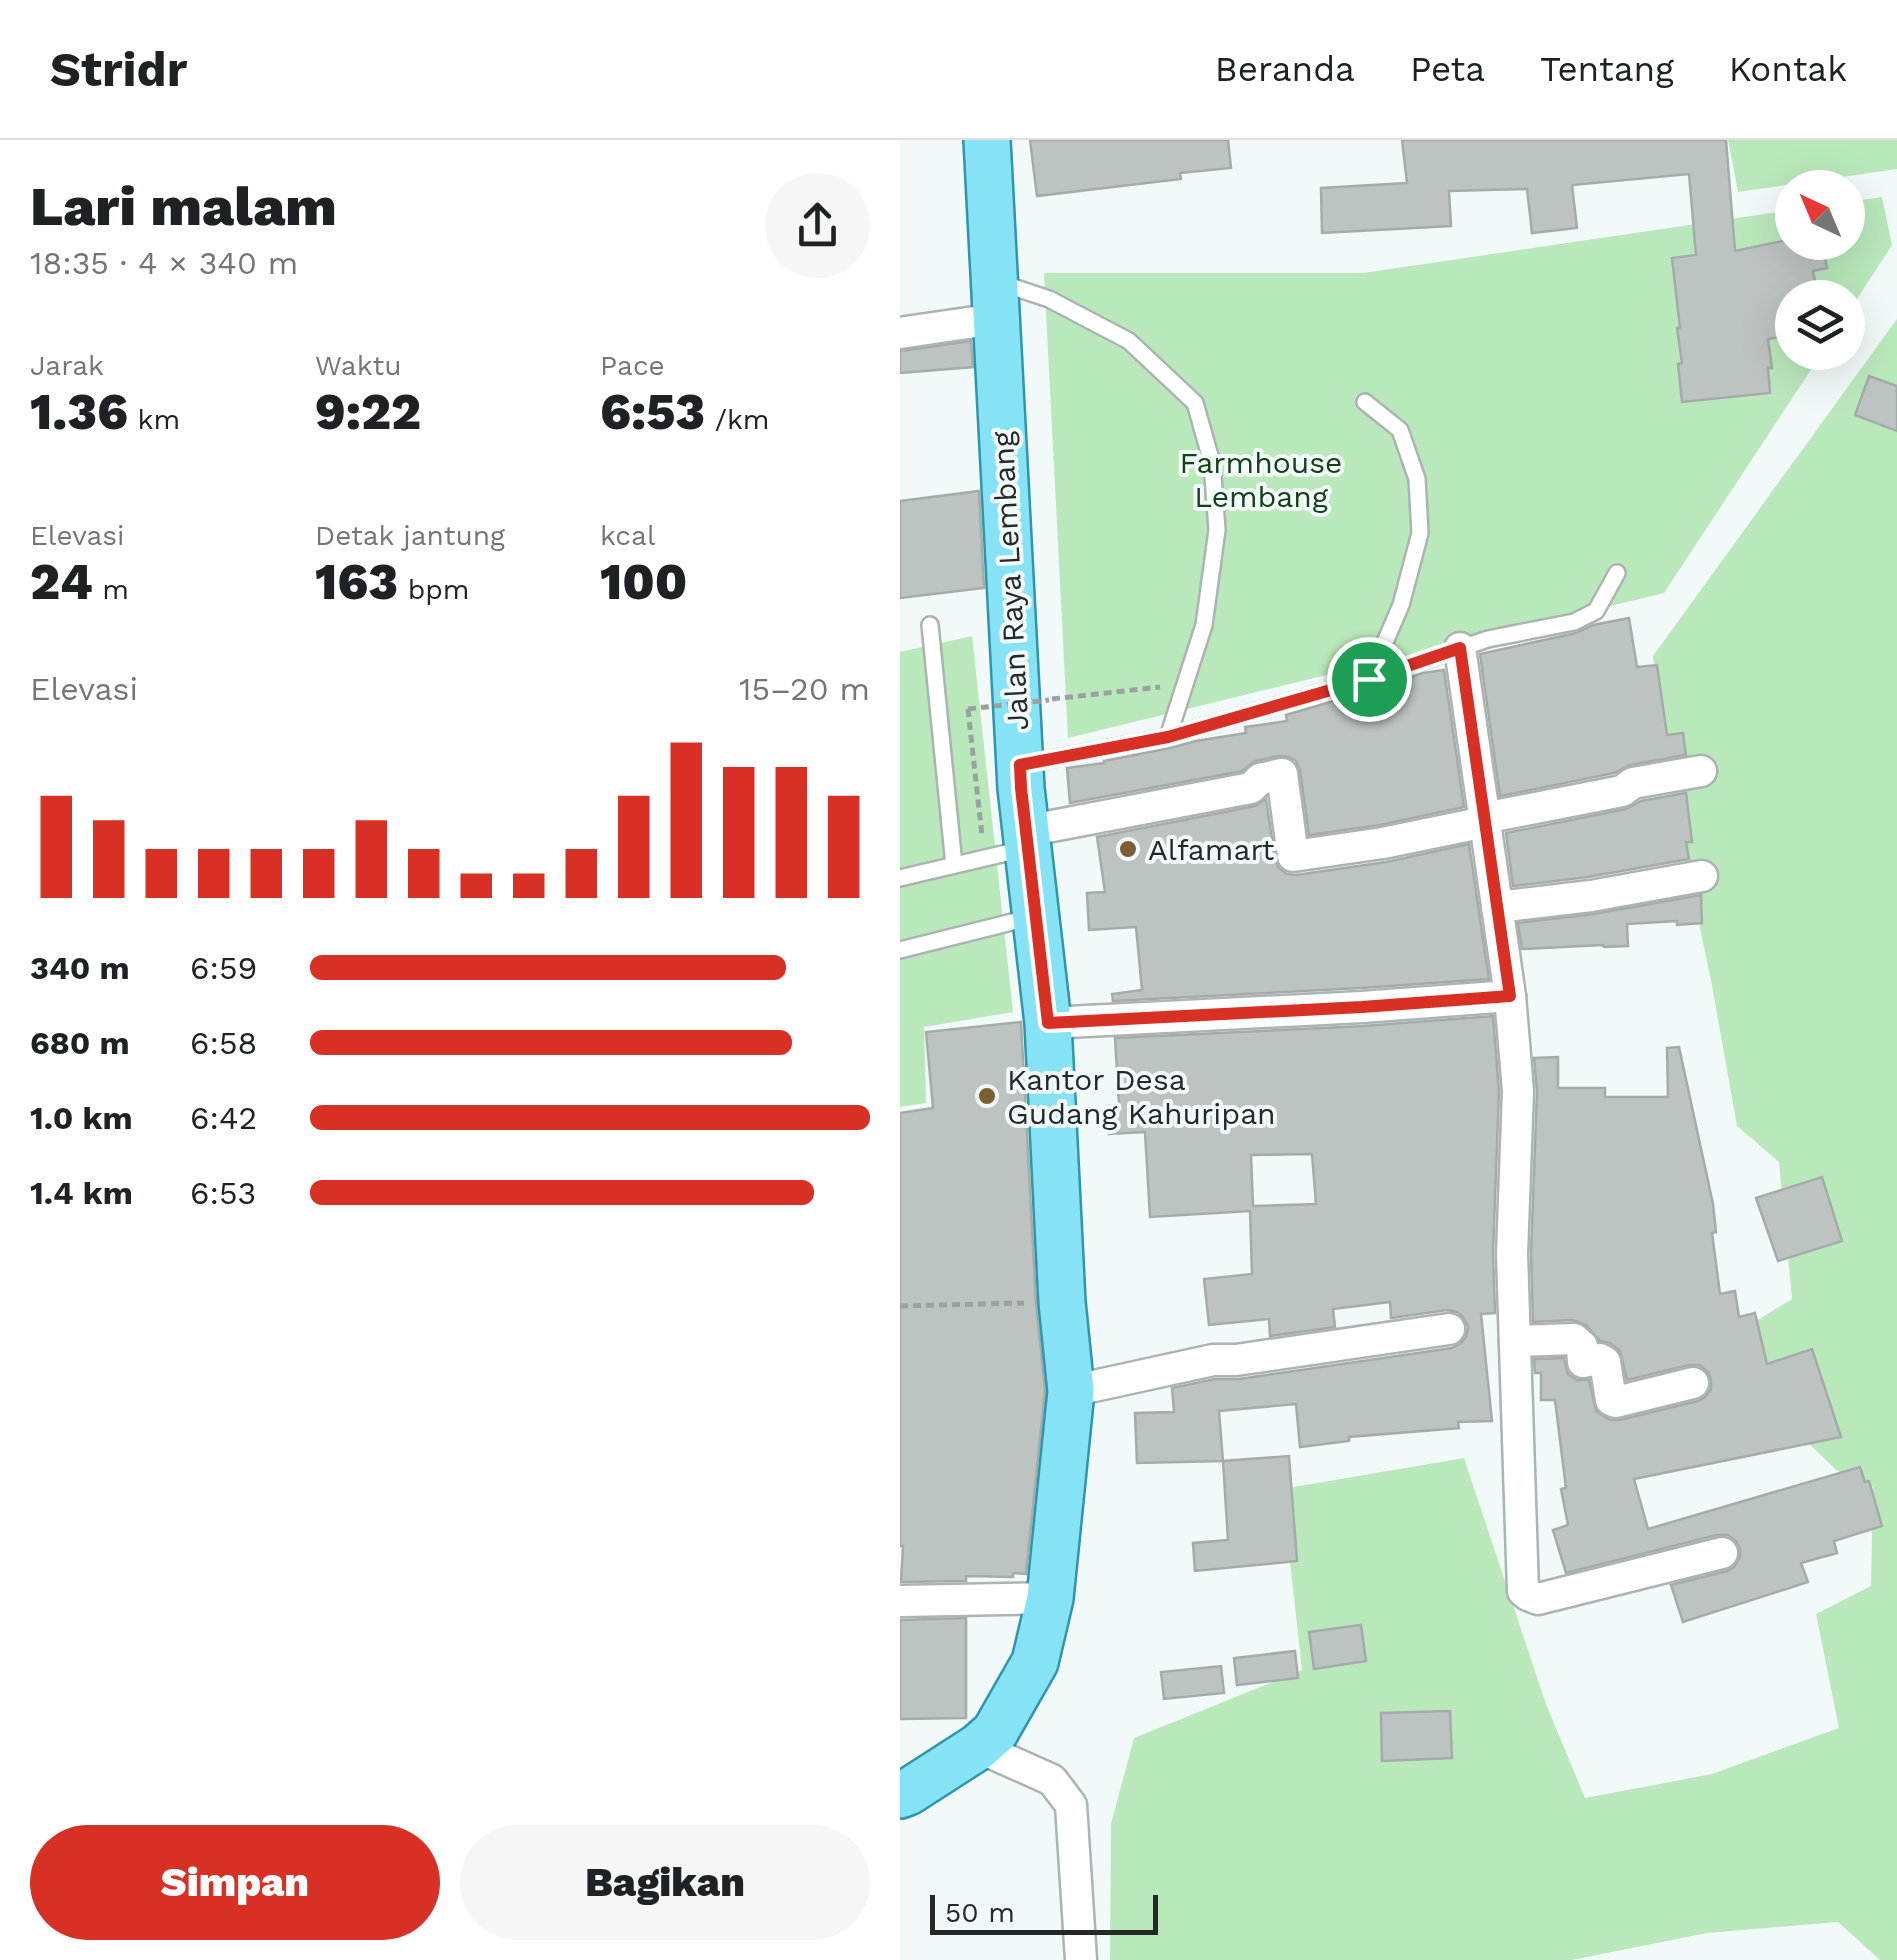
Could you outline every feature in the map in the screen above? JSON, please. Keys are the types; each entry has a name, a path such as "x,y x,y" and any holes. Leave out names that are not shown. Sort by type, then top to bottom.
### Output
{"main road":[{"name":"Jalan Raya Lembang","path":"900,1794 978,1747 995,1732 1035,1662 1050,1598 1071,1390 1062,1302 1048,1023 1020,765 986,140"}],"street":[{"path":"900,332 994,300"},
{"path":"1460,648 1510,996 1518,1090 1512,1254 1524,1593 1538,1599 1722,1553"},
{"path":"1027,840 1252,788 1260,779 1282,774 1293,856 1383,843 1622,791 1633,782 1701,771"},
{"path":"1497,907 1591,896 1702,876"},
{"path":"1048,1023 1510,996"},
{"path":"1071,1390 1214,1360 1449,1329"},
{"path":"1515,1341 1574,1340 1582,1346 1583,1362 1604,1362 1611,1400 1616,1402 1693,1384"},
{"path":"900,1601 1050,1598"},
{"path":"978,1747 1052,1780 1071,1805 1081,1960"}],"lane":[{"path":"994,300 1049,299 1129,341 1196,403 1212,463 1217,530 1204,625 1168,737"},
{"path":"1365,402 1400,430 1418,480 1420,533 1402,605 1369,679"},
{"path":"1020,765 1168,737 1369,679 1488,639 1574,622 1596,611 1618,573"},
{"path":"930,625 954,865"},
{"path":"900,878 984,858 1027,840"},
{"path":"900,950 1036,916"}],"path":[{"path":"984,858 968,709 1185,684"},
{"path":"900,1306 1062,1302"}],"green space":[{"path":"1728,140 1897,140 1897,169 1865,174 1865,170 1775,170 1775,187 1738,192"},
{"name":"Farmhouse Lembang","path":"1882,197 1892,245 1865,287 1865,280 1775,280 1775,370 1811,370 1664,593 1068,738 1044,273 1363,273 1775,212 1775,260 1865,260 1865,200"},
{"path":"1897,319 1897,1960 1880,1960 1838,1922 1707,1933 1572,1960 1110,1960 1111,1824 1134,1738 1302,1670 1282,1489 1464,1458 1546,1704 1585,1798 1712,1774 1839,1728 1816,1614 1871,1586 1873,1487 1836,1470 1761,1397 1743,1329 1792,1299 1779,1162 1737,1126 1711,980 1661,745 1653,656 1860,370 1865,370 1865,363"},
{"path":"972,636 1013,1012 924,1027 926,1103 900,1107 900,652"}],"building":[{"path":"1030,140 1228,140 1231,168 1180,173 1181,179 1037,196"},
{"path":"1402,140 1726,140 1735,251 1775,243 1775,260 1825,260 1827,268 1813,271 1815,280 1775,280 1775,338 1768,339 1770,393 1682,402 1680,328 1672,258 1696,255 1689,174 1572,185 1577,228 1532,233 1527,189 1449,191 1451,226 1322,233 1321,188 1407,183"},
{"path":"971,341 973,367 900,373 900,351"},
{"path":"1869,376 1897,386 1897,431 1855,415"},
{"path":"979,491 984,588 900,598 900,501"},
{"path":"1629,618 1637,667 1657,665 1667,735 1683,733 1686,755 1500,796 1480,654"},
{"path":"1444,670 1464,807 1309,835 1300,770 1296,761 1279,756 1255,761 1242,771 1070,803 1067,768 1246,733 1245,727 1287,721 1286,715"},
{"path":"1686,793 1692,842 1686,842 1689,859 1513,886 1506,833"},
{"path":"1266,799 1275,859 1287,874 1386,862 1469,844 1489,979 1113,1001 1112,994 1142,990 1136,927 1089,930 1087,893 1105,892 1097,837 1255,806"},
{"path":"1701,895 1702,923 1627,924 1628,946 1522,949 1518,923"},
{"path":"1493,1016 1499,1091 1493,1253 1495,1313 1481,1314 1492,1421 1458,1422 1459,1428 1349,1437 1349,1441 1300,1447 1296,1404 1219,1411 1223,1461 1137,1463 1135,1413 1174,1412 1172,1388 1452,1348 1466,1337 1468,1327 1457,1312 1391,1318 1390,1302 1333,1309 1335,1327 1270,1336 1269,1319 1209,1325 1204,1279 1252,1274 1250,1211 1150,1217 1145,1132 1109,1134 1108,1106 1119,1106 1115,1038","holes":["1312,1154 1316,1204 1253,1206 1251,1155"]},
{"path":"1021,1022 1036,1303 1045,1391 1026,1574 966,1576 966,1581 901,1582 900,1113 933,1108 926,1032"},
{"path":"1679,1047 1713,1204 1716,1232 1712,1233 1720,1294 1735,1291 1739,1317 1755,1313 1767,1364 1812,1349 1841,1437 1634,1479 1648,1529 1860,1467 1865,1482 1869,1481 1882,1526 1834,1541 1837,1553 1801,1563 1808,1582 1683,1622 1671,1585 1734,1567 1740,1557 1736,1541 1728,1535 1717,1535 1566,1573 1553,1530 1568,1525 1561,1489 1566,1488 1555,1400 1541,1400 1541,1373 1535,1373 1534,1359 1564,1358 1568,1374 1577,1380 1589,1380 1596,1411 1610,1420 1698,1401 1711,1389 1711,1378 1699,1365 1689,1365 1627,1380 1620,1351 1600,1341 1586,1325 1573,1320 1533,1322 1531,1254 1537,1091 1534,1058 1558,1057 1558,1088 1605,1088 1605,1097 1668,1097 1667,1048"},
{"path":"1822,1177 1842,1241 1778,1261 1756,1198"},
{"path":"1289,1456 1297,1561 1195,1571 1193,1543 1228,1540 1223,1461"},
{"path":"966,1618 966,1718 900,1719 900,1620"},
{"path":"1361,1625 1366,1661 1314,1669 1309,1632"},
{"path":"1295,1651 1298,1678 1237,1685 1234,1658"},
{"path":"1221,1666 1224,1693 1164,1699 1161,1672"},
{"path":"1450,1711 1452,1758 1382,1761 1381,1713"}],"place":[{"name":"Alfamart","path":"1128,849"},
{"name":"Kantor Desa Gudang Kahuripan","path":"987,1096"}],"route":[{"path":"1460,648 1510,996 1048,1023 1020,765 1168,737 1369,679 1460,648"}]}
